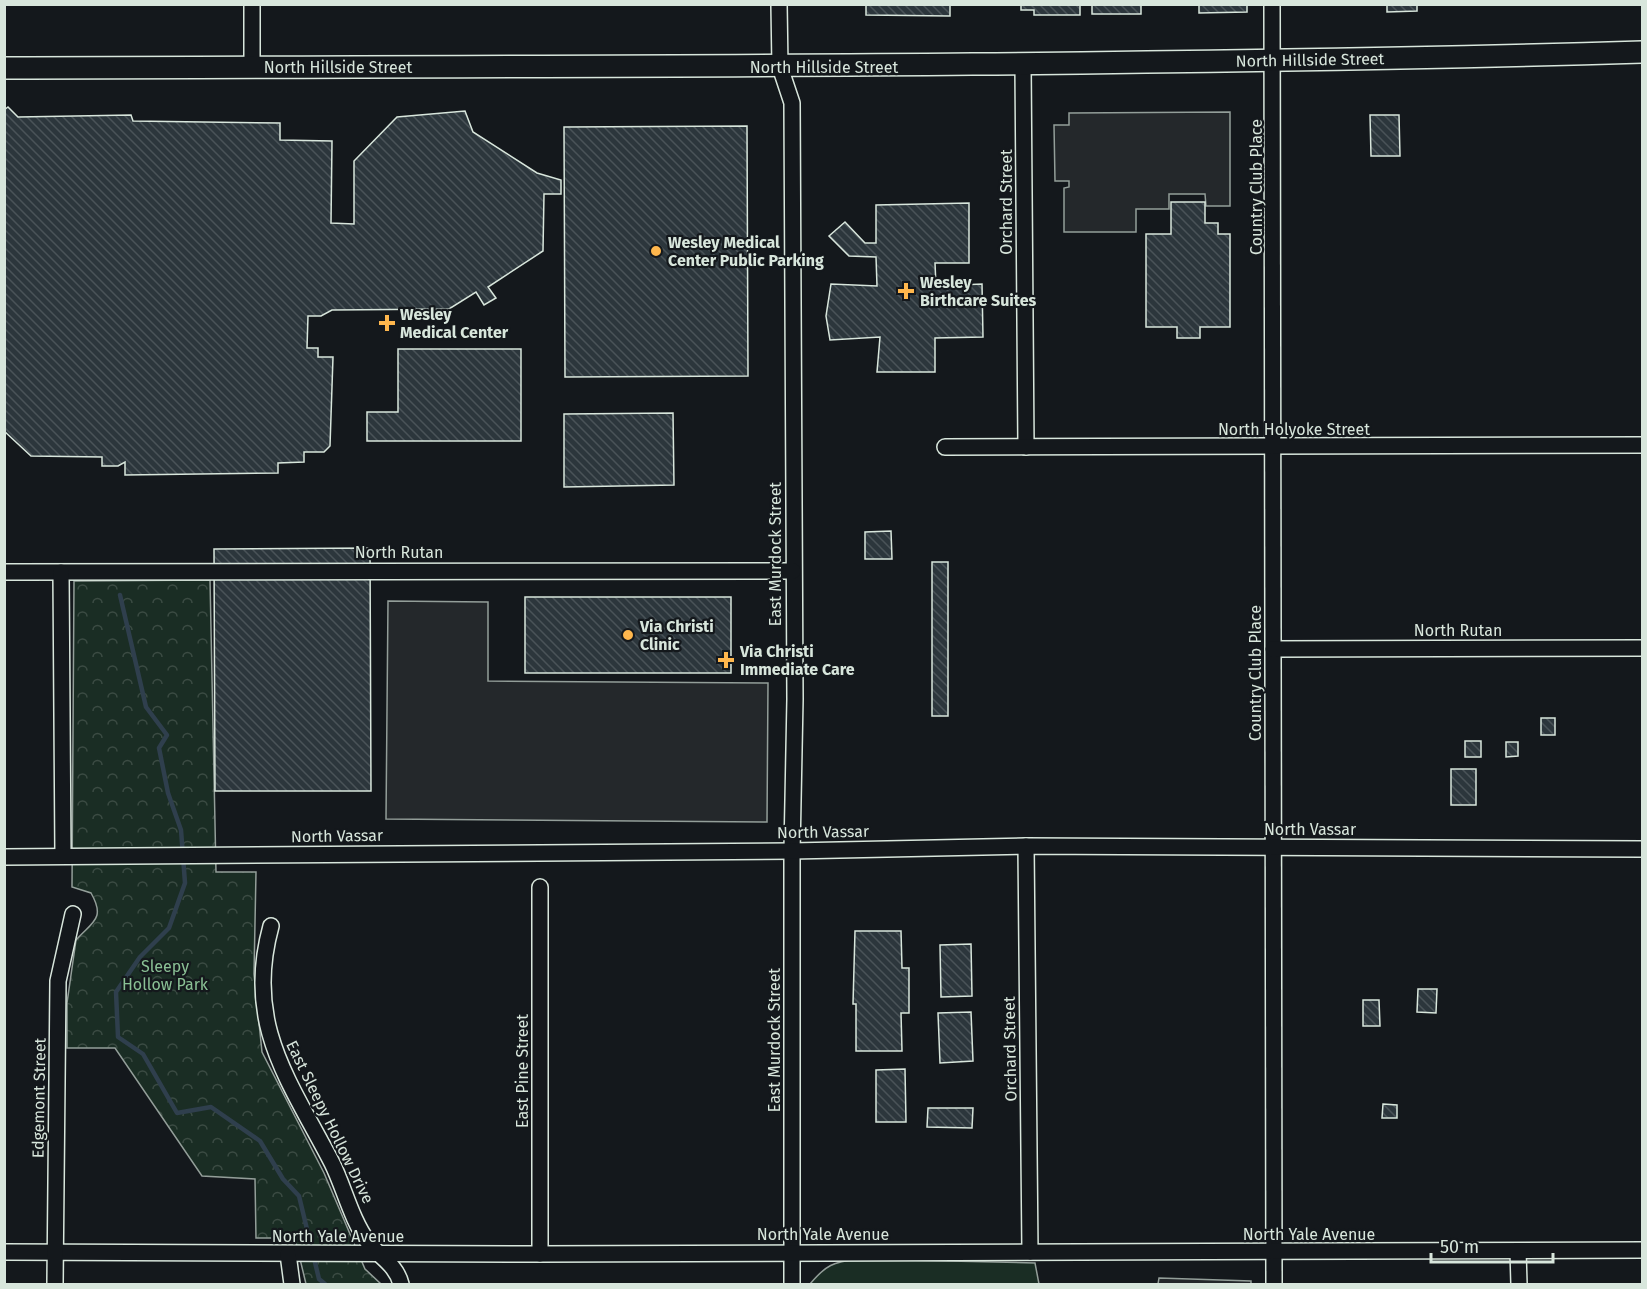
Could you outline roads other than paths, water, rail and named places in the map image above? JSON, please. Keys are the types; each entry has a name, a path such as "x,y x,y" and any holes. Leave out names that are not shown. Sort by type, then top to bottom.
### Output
{"main road":[{"name":"North Hillside Street","path":"4,68 1023,65 1642,52"}],"street":[{"path":"252,4 252,67"},
{"name":"East Murdock Street","path":"779,4 780,67 792,103 795,699 792,851 792,1284"},
{"name":"Country Club Place","path":"1272,4 1274,1284"},
{"name":"Orchard Street","path":"1023,65 1026,447"},
{"name":"North Holyoke Street","path":"945,447 1642,445"},
{"name":"North Rutan","path":"4,572 793,571"},
{"path":"61,572 63,856"},
{"name":"North Rutan","path":"1273,648 1642,648"},
{"name":"Orchard Street","path":"1026,846 1030,1252"},
{"name":"North Vassar","path":"4,857 792,851 1026,846 1166,849 1273,846 1642,849"},
{"name":"East Pine Street","path":"540,887 540,1254"},
{"name":"Edgemont Street","path":"55,1284 58,981 73,914"},
{"name":"East Sleepy Hollow Drive","path":"271,926 263,955 263,1002 269,1038 283,1073 333,1165 368,1242 393,1267 401,1284"},
{"name":"North Yale Avenue","path":"4,1252 540,1254 1642,1250"},
{"path":"1518,1251 1519,1284"},
{"path":"291,1254 292,1284"}],"waterway":[{"path":"120,595 146,707 167,735 159,748 168,793 181,830 185,883 169,928 140,957 116,992 118,1037 143,1054 177,1113 211,1107 260,1141 283,1179 299,1196 319,1279 325,1284"}],"place":[{"name":"Wesley Medical Center Public Parking","path":"656,251"},
{"name":"Wesley Birthcare Suites","path":"906,291"},
{"name":"Wesley Medical Center","path":"387,323"},
{"name":"Via Christi Clinic","path":"628,635"},
{"name":"Via Christi Immediate Care","path":"726,660"}],"park label":[{"name":"Sleepy Hollow Park","path":"165,975"}]}
